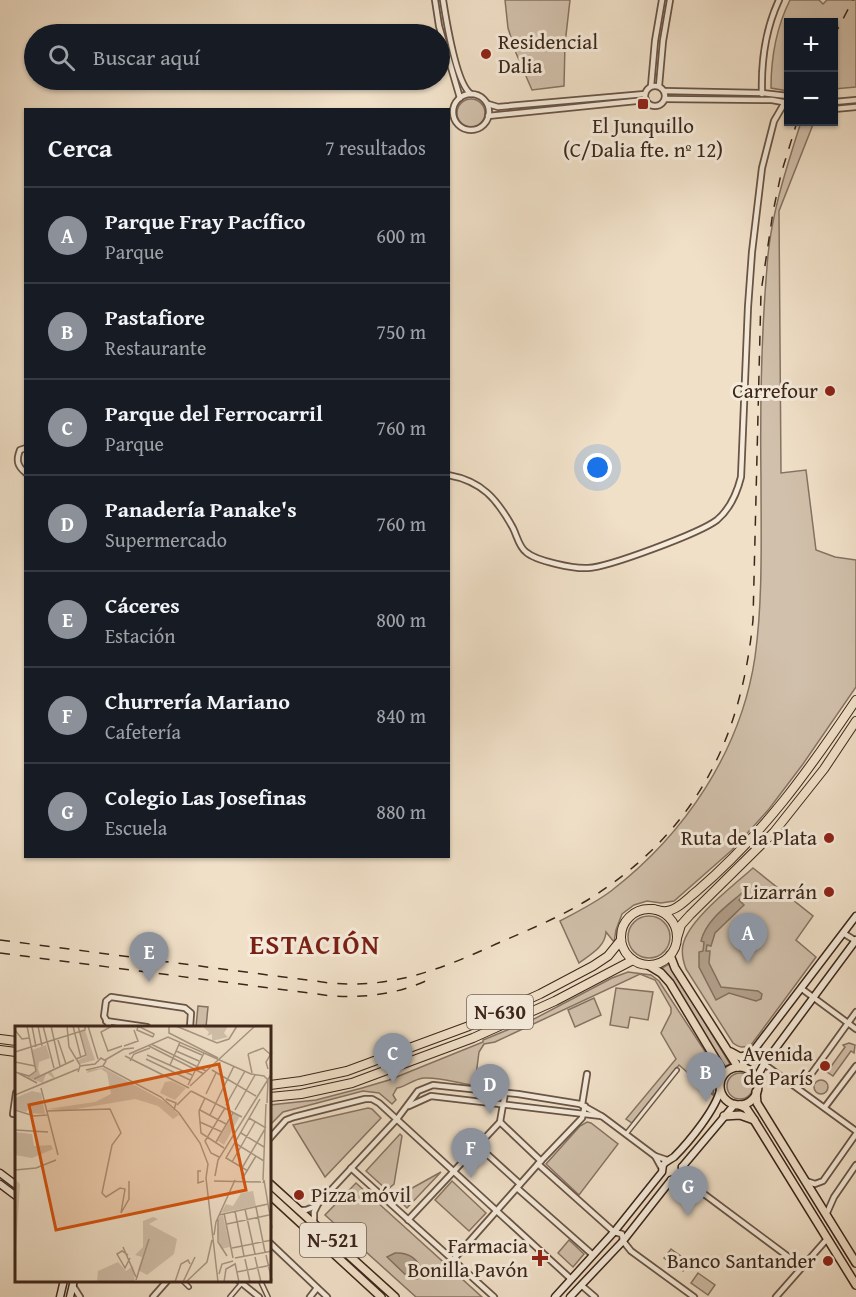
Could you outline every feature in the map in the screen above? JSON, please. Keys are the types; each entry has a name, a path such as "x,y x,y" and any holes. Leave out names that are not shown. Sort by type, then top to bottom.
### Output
{"highway":[{"name":"N-630","path":"272,1084 301,1081 348,1071 469,1026 540,994 594,966 608,956 621,940 624,925 632,915 638,911 653,909 668,912 721,870 790,795 856,700"},
{"path":"621,940 626,952 633,960 648,965 661,962 670,955 681,925 787,817 824,769 856,721"},
{"path":"653,909 672,921 677,938"},
{"name":"N-630","path":"272,1097 301,1094 352,1083 464,1042 555,1001 633,960"},
{"path":"0,1039 15,1041"},
{"path":"0,1050 15,1052"}],"main road":[{"path":"722,1078 728,1070 740,1067 751,1055 843,933 853,926 856,916"},
{"path":"856,941 764,1064 756,1079 757,1103 856,1263"},
{"path":"670,955 675,968 725,1047 740,1067 748,1070 756,1079"},
{"path":"555,1297 614,1232 718,1101 722,1078 721,1068 670,983 661,972 648,965"},
{"path":"725,1047 736,1056 751,1055"},
{"path":"720,1090 725,1099 746,1108 754,1119 856,1286"},
{"path":"570,1297 623,1241 724,1116 737,1105 750,1101 756,1092"},
{"path":"724,1116 740,1115 754,1119"},
{"path":"669,1160 678,1161 682,1169"},
{"path":"662,1170 665,1178 673,1180"},
{"path":"0,1173 15,1184"},
{"path":"0,1184 15,1195"},
{"name":"N-521","path":"272,1186 395,1297"},
{"name":"N-521","path":"272,1197 381,1297"},
{"path":"60,1297 64,1282"},
{"path":"70,1297 74,1283"}],"street":[{"path":"435,0 439,24"},
{"path":"443,0 446,24"},
{"path":"651,86 659,86 664,91 665,99 656,106 650,105 645,94 651,86 655,40 662,0"},
{"path":"659,86 670,0"},
{"path":"761,100 761,74 767,36 779,0"},
{"path":"450,39 465,88 488,104 498,107 645,94"},
{"path":"450,64 460,99"},
{"path":"664,91 762,93 784,96"},
{"path":"471,94 456,103 453,116 461,128 476,130 482,127 489,116 488,104"},
{"path":"665,99 761,100 784,103"},
{"path":"489,116 646,100"},
{"path":"838,102 856,100"},
{"path":"450,475 478,485 499,504 525,552 541,559 578,568 598,567 642,552 704,528 726,511 737,491 741,477 748,307 762,168 774,121 784,107"},
{"path":"838,109 856,107"},
{"path":"24,449 20,450 17,458 18,465 24,471"},
{"path":"843,933 856,941"},
{"path":"802,989 856,1029"},
{"path":"109,1026 105,1021 106,1001 111,997 187,1008 192,1017 190,1026"},
{"path":"797,1087 804,1084 856,1012"},
{"path":"105,1021 131,1026"},
{"path":"764,1064 825,1107 856,1133 823,1181 815,1184 805,1180"},
{"path":"825,1107 856,1066"},
{"path":"625,1134 677,1070"},
{"path":"453,1260 572,1122 581,1115 587,1074"},
{"path":"431,1096 430,1090 433,1085"},
{"path":"314,1224 314,1212 318,1204 407,1107 418,1091 433,1085 582,1105 603,1117 655,1156 669,1160"},
{"path":"497,1105 498,1092"},
{"path":"408,1220 500,1122 505,1093"},
{"path":"407,1107 431,1096 603,1117"},
{"path":"272,1136 286,1120 294,1116 372,1099 454,1171 571,1280"},
{"path":"565,1112 572,1122"},
{"path":"500,1122 539,1163 614,1232 617,1240 623,1241 631,1251 693,1297"},
{"path":"477,1145 593,1255"},
{"path":"655,1156 662,1170"},
{"path":"826,1215 834,1197 856,1165"},
{"path":"351,1168 494,1297"},
{"path":"682,1169 688,1182 802,1267"},
{"path":"673,1180 688,1182"},
{"path":"300,1210 306,1210 318,1204"},
{"path":"776,1297 827,1239"},
{"path":"272,1245 327,1297"},
{"path":"153,1297 167,1282"},
{"path":"183,1282 189,1287"},
{"path":"230,1297 240,1282 259,1297"},
{"path":"260,1282 268,1297"},
{"path":"74,1283 80,1297"},
{"path":"581,1285 595,1297"},
{"path":"310,1297 317,1288"}],"shaded area":[{"path":"505,0 570,0 565,44 564,86 532,90 508,28"},
{"path":"790,0 819,0 823,4 827,0 856,0 856,87 838,89 838,18 784,18 784,90 771,88 775,42"},
{"path":"471,99 481,103 485,113 481,123 471,127 461,123 457,113 461,103"},
{"path":"800,126 812,126 779,211 781,473 806,470 816,550 835,557 856,560 856,687 769,809 732,850 674,901 661,903 647,901 634,905 622,914 614,942 606,932 600,946 579,963 560,921 611,891 663,844 706,788 737,725 748,692 758,635 760,591 763,320 771,230"},
{"path":"753,868 813,916 796,940 816,957 751,1045 742,1047 733,1043 686,969 682,951 687,935 702,914"},
{"path":"743,892 745,895 739,900 744,905 715,933 711,946 707,945 706,951 710,951 709,963 721,987 758,991 762,994 761,999 756,1001 729,993 716,1000 699,967 699,952 703,951 704,942 701,941 712,920"},
{"path":"649,916 657,917 664,922 669,929 669,945 664,952 657,957 649,958 641,957 634,952 629,945 628,937 629,929 634,922 641,917"},
{"path":"669,964 730,1064 724,1067 662,968"},
{"path":"628,972 651,975 659,981 708,1056 715,1071 713,1095 679,1065 632,1123 626,1119 676,1059 661,1033 671,1013 671,1008 655,980 640,974 495,1042 484,1044 479,1052 475,1083 472,1085 424,1078 397,1088 393,1095 396,1100 392,1104 379,1093 363,1091 283,1112 272,1123 272,1105 316,1100 389,1080 534,1019"},
{"path":"616,988 653,992 648,1020 630,1017 628,1028 610,1025"},
{"path":"594,998 601,1015 575,1027 568,1010"},
{"path":"198,1006 208,1007 206,1026 196,1026"},
{"path":"849,1043 855,1045 854,1053 851,1051 833,1076 827,1072 845,1047 843,1045"},
{"path":"740,1073 749,1077 753,1086 749,1095 740,1099 731,1095 727,1086 731,1077"},
{"path":"821,1080 826,1082 828,1087 826,1092 821,1094 816,1092 814,1087 816,1082"},
{"path":"368,1108 381,1118 325,1177 293,1125"},
{"path":"587,1122 618,1144 579,1195 546,1164 580,1126"},
{"path":"400,1134 402,1136 394,1184 387,1190 366,1171"},
{"path":"441,1172 407,1208 396,1197"},
{"path":"452,1181 486,1213 469,1231 435,1200"},
{"path":"356,1183 482,1297 416,1297 325,1215"},
{"path":"569,1240 584,1254 573,1267 558,1253"},
{"path":"671,1249 689,1262 683,1271 664,1258"},
{"path":"395,1253 409,1255 416,1260 423,1272 417,1279 410,1279 387,1257"},
{"path":"698,1273 715,1285 708,1295 691,1283"}],"railway":[{"path":"838,28 853,0"},
{"path":"0,940 330,983 374,983 436,969 553,919 586,901 623,875 656,847 683,816 705,782 723,746 737,707 747,665 753,620 761,292 773,212 781,174 796,126"},
{"path":"0,953 332,996 382,994 430,979"}],"place":[{"name":"Residencial Dalia","path":"486,54"},
{"name":"El Junquillo (C/Dalia fte. nº 12)","path":"643,104"},
{"name":"Carrefour","path":"830,391"},
{"name":"Ruta de la Plata","path":"829,838"},
{"name":"Lizarrán","path":"829,892"},
{"name":"Parque Fray Pacífico","path":"748,963"},
{"name":"Cáceres","path":"149,982"},
{"name":"Avenida de París","path":"825,1066"},
{"name":"Parque del Ferrocarril","path":"393,1083"},
{"name":"Pastafiore","path":"706,1102"},
{"name":"Panadería Panake's","path":"490,1114"},
{"name":"Churrería Mariano","path":"471,1178"},
{"name":"Pizza móvil","path":"299,1195"},
{"name":"Colegio Las Josefinas","path":"688,1216"},
{"name":"Farmacia Bonilla Pavón","path":"540,1258"},
{"name":"Banco Santander","path":"828,1261"}],"district":[{"name":"ESTACIÓN","path":"315,945"}]}
